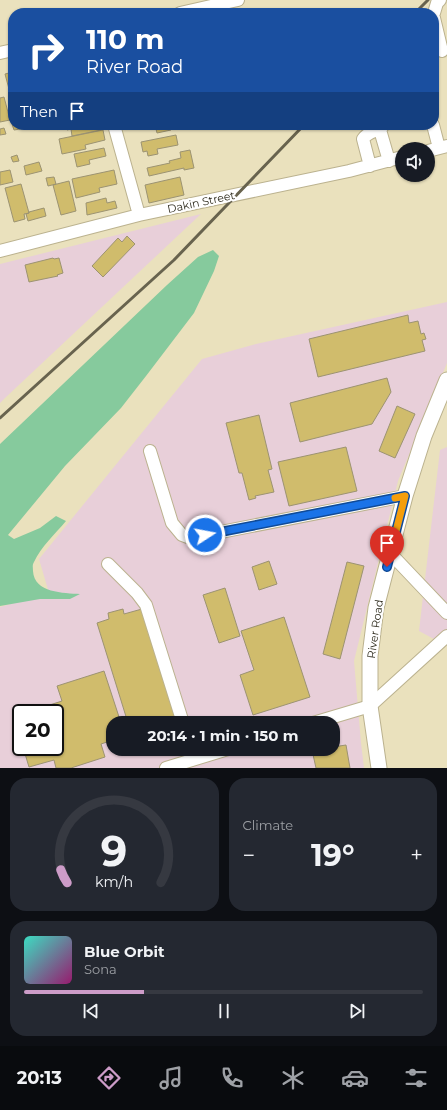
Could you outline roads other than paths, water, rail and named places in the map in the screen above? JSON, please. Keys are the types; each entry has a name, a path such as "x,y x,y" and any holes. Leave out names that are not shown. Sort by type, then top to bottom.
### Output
{"main road":[{"name":"River Road","path":"379,768 370,706 370,656 376,608 405,496 424,436 447,380"}],"street":[{"path":"202,8 238,0"},
{"path":"439,44 441,55"},
{"path":"115,130 139,215"},
{"path":"370,166 363,139 368,134 376,130"},
{"path":"383,130 389,161"},
{"path":"434,130 438,148"},
{"name":"Dakin Street","path":"0,251 139,215 395,160"},
{"path":"150,451 172,522 182,535 190,538 405,496"},
{"path":"390,553 447,613"},
{"path":"108,564 137,593 146,605 181,716"},
{"path":"336,716 370,706 447,636"},
{"path":"166,768 187,756"}],"railway":[{"path":"420,8 428,0"},
{"path":"0,418 174,260 299,130"}]}
